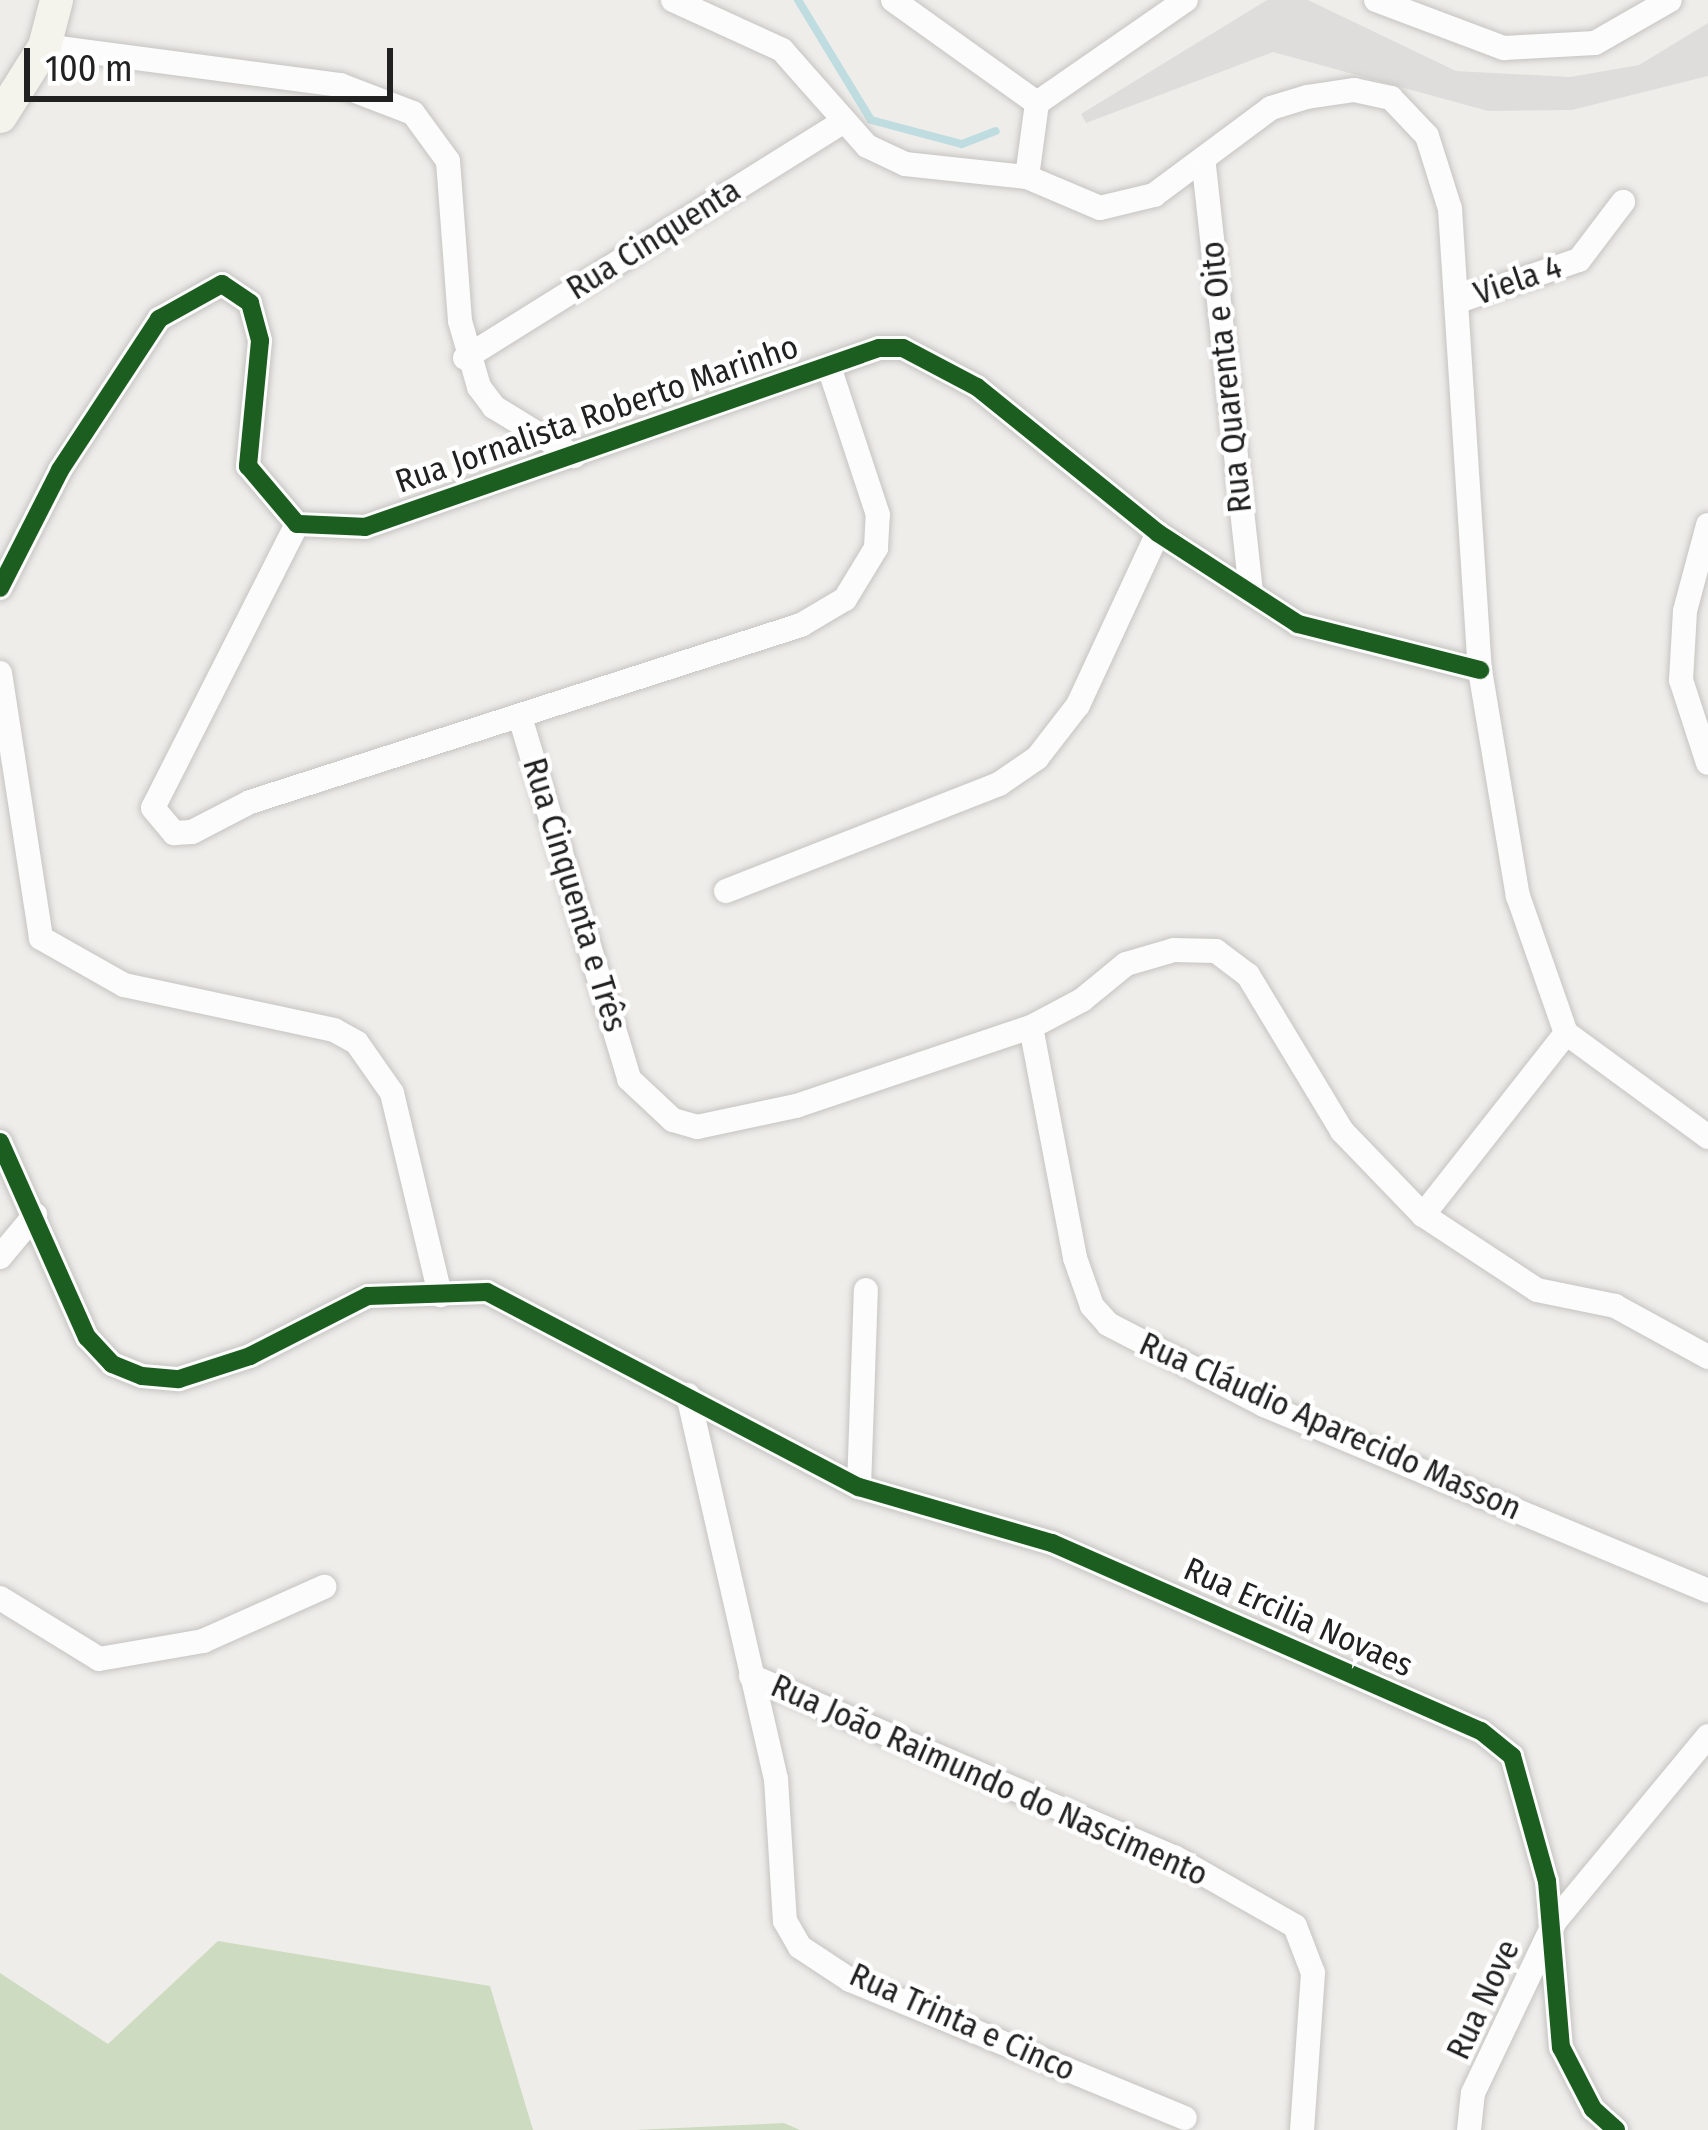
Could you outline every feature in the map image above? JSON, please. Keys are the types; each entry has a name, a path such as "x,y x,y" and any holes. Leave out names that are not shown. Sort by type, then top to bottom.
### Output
{"main road":[{"path":"0,116 44,46 56,0"}],"street":[{"path":"674,0 782,50 867,146 905,164 1027,177 1100,208 1154,195 1204,166 1271,108 1354,90 1391,98 1439,164 1456,302 1480,670 1518,896 1566,1033 1708,1137"},
{"path":"893,0 1037,103"},
{"path":"1027,177 1037,103 1186,0"},
{"path":"1376,0 1457,35 1538,47 1595,43 1670,0"},
{"path":"44,46 340,85 413,113 448,161 465,358 494,407 574,456"},
{"name":"Rua Cinquenta","path":"465,358 843,122"},
{"name":"Rua Quarenta e Oito","path":"1204,166 1251,589"},
{"name":"Viela 4","path":"1456,302 1579,260 1623,202"},
{"path":"0,588 60,470 159,320 222,284 250,303 260,341 248,466 262,492 297,524 153,808 163,827 193,832 250,802 520,716"},
{"name":"Rua Jornalista Roberto Marinho","path":"297,524 365,527 879,348 932,357 1158,533 1316,631 1480,670"},
{"name":"Rua Cinquenta e Três","path":"829,367 878,515 871,560 845,598 801,625 520,716 629,1079 647,1103 697,1127 796,1106 1030,1027"},
{"path":"1708,525 1685,611 1681,680 1708,764"},
{"path":"727,891 998,784 1037,758 1078,705 1158,533"},
{"path":"0,673 41,938 124,985 334,1030 357,1043 392,1093 440,1295"},
{"path":"1030,1027 1082,1000 1126,964 1174,950 1216,951 1247,975 1342,1131 1423,1215 1537,1290 1615,1306 1708,1357"},
{"name":"Rua Cláudio Aparecido Masson","path":"1030,1027 1076,1258 1092,1306 1108,1324 1264,1406 1708,1591"},
{"path":"1423,1215 1566,1033"},
{"name":"Rua Ercilia Novaes","path":"0,1142 87,1337 112,1364 142,1376 179,1379 250,1356 368,1296 487,1292 859,1487 1052,1544 1481,1731 1512,1756 1556,1921 1561,2047 1593,2109 1616,2130"},
{"path":"0,1258 35,1215"},
{"path":"859,1487 866,1290"},
{"name":"Rua Trinta e Cinco","path":"688,1394 776,1779 785,1922 800,1947 850,1980 1185,2118"},
{"path":"0,1598 99,1659 203,1641 324,1587"},
{"name":"Rua João Raimundo do Nascimento","path":"752,1676 1174,1857 1295,1926 1313,1973 1303,2130"},
{"name":"Rua Nove","path":"1469,2130 1473,2093 1556,1921 1708,1736"}],"shaded area":[{"path":"1267,0 1308,0 1456,71 1570,77 1639,65 1708,23 1708,76 1572,110 1488,111 1273,52 1086,123 1081,114"}],"green space":[{"path":"218,1941 490,1986 533,2130 0,2130 0,1973 108,2044"},
{"path":"784,2123 800,2130 634,2130"}],"waterway":[{"path":"798,0 871,120 962,144 996,131"}],"cycle path":[{"path":"0,588 60,470 159,319 222,284 250,303 260,341 248,466 297,524 365,527 879,348 903,348 977,387 1158,533 1298,624 1480,670"},
{"path":"0,1142 87,1337 112,1364 142,1376 179,1379 250,1356 368,1296 487,1292 859,1487 1052,1543 1481,1731 1512,1756 1547,1881 1561,2047 1593,2109 1616,2130"}]}
